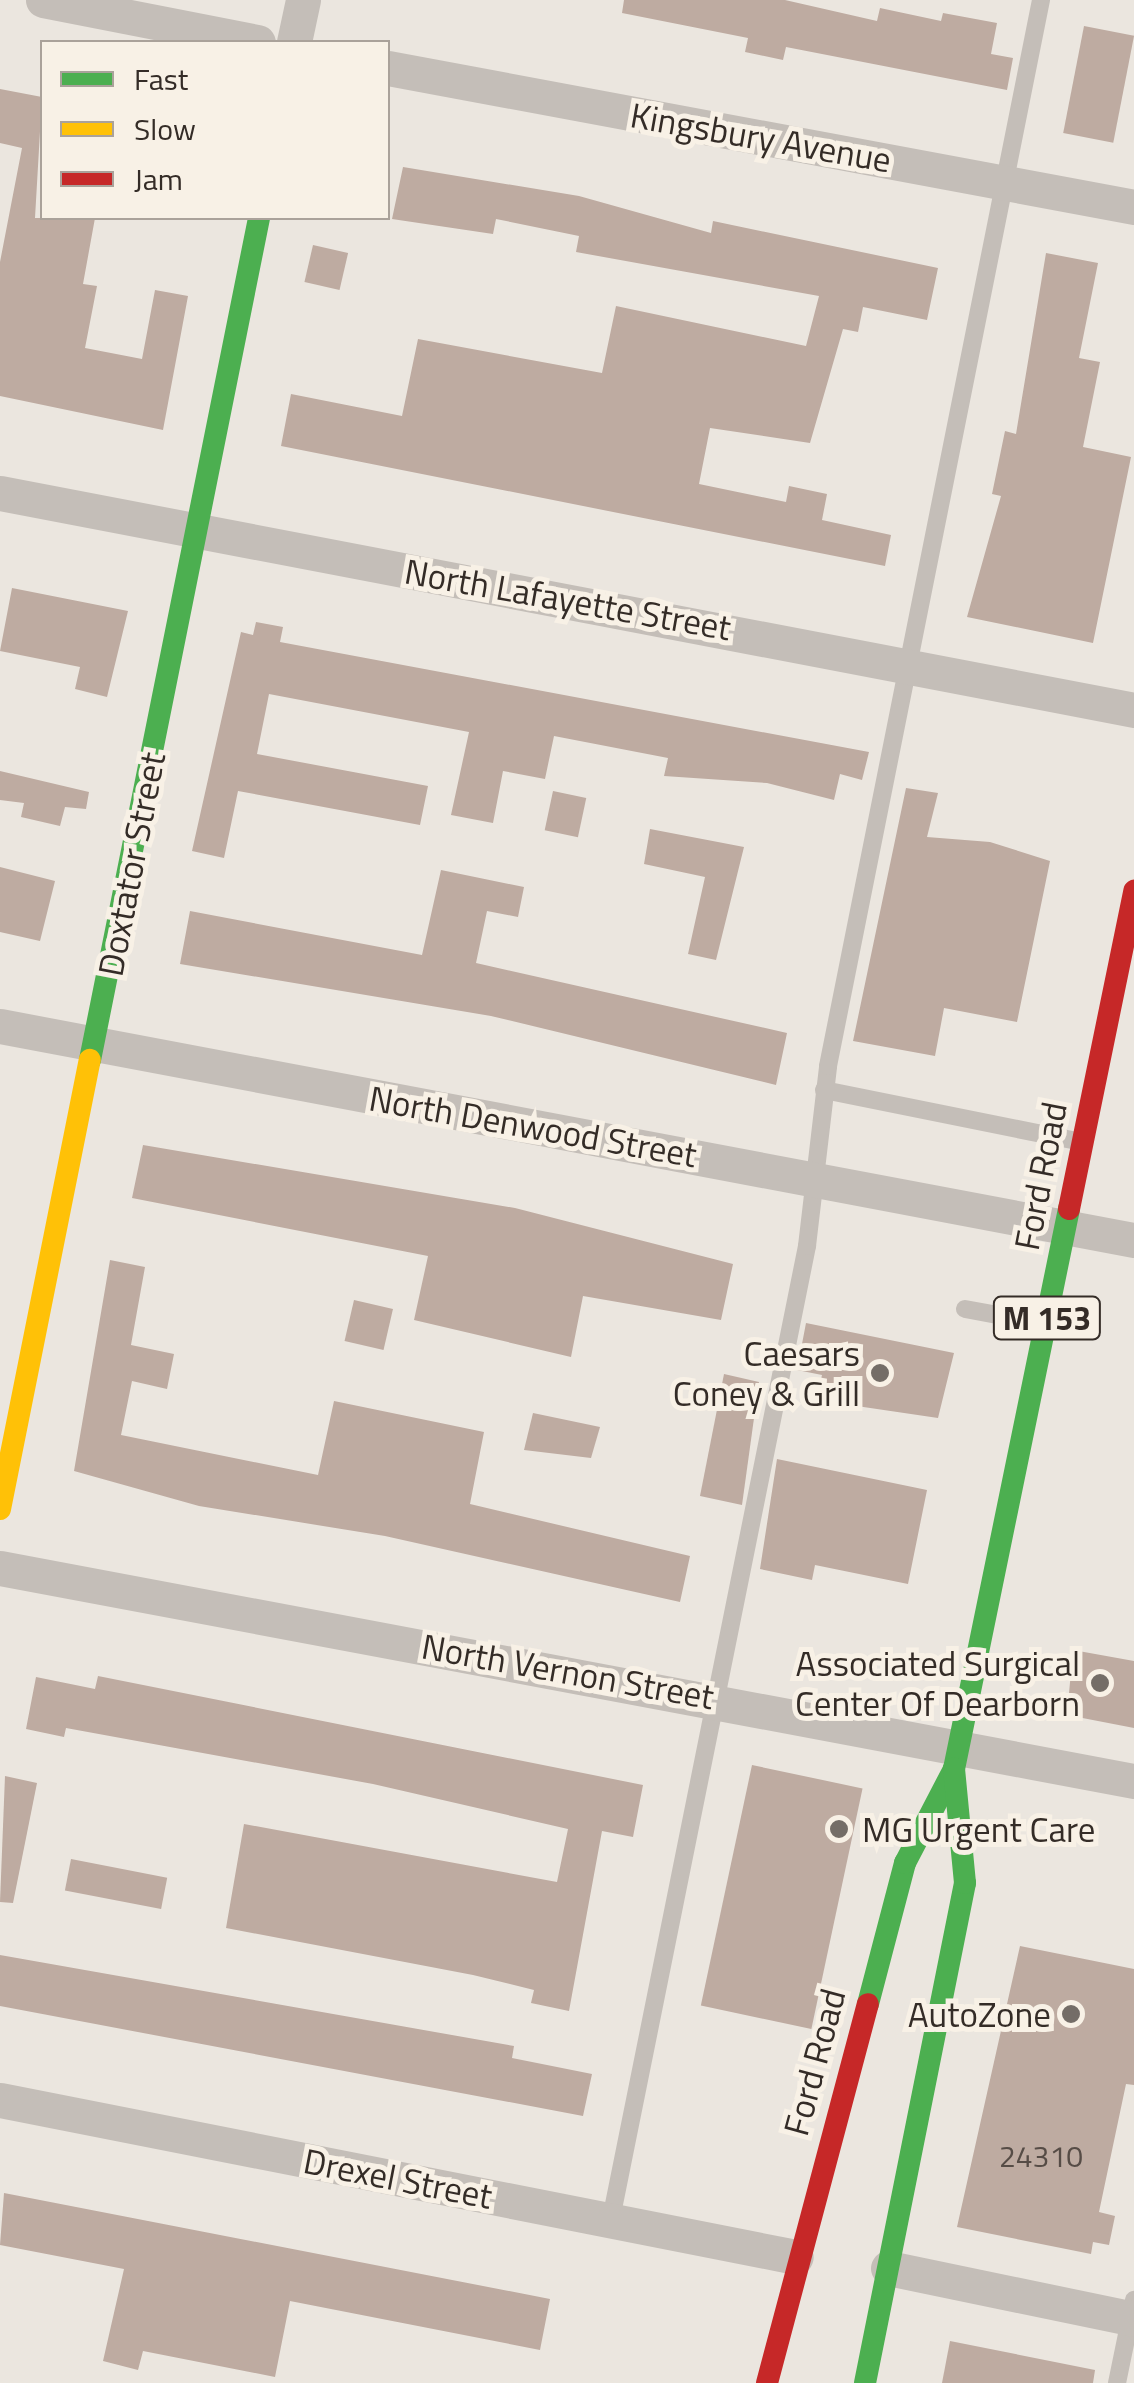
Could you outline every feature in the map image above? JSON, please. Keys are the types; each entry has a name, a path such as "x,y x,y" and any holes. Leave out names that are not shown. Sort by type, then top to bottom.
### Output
{"main road":[{"name":"Doxtator Street","path":"0,1509 260,220"},
{"name":"Ford Road","path":"767,2383 796,2257 905,1863 956,1757 1134,891"},
{"name":"Ford Road","path":"866,2383 965,1883 956,1757"}],"street":[{"path":"44,0 248,40"},
{"path":"294,40 303,0"},
{"name":"Kingsbury Avenue","path":"390,68 1134,207"},
{"name":"North Lafayette Street","path":"0,493 906,660 1134,710"},
{"name":"North Denwood Street","path":"0,1026 1134,1240"},
{"name":"North Vernon Street","path":"0,1568 714,1698 956,1757 1134,1781"},
{"name":"Drexel Street","path":"0,2100 796,2257"},
{"path":"888,2268 1133,2313"}],"lane":[{"path":"611,2219 807,1246 824,1090 906,660 1040,0"},
{"path":"824,1090 1082,1142"},
{"path":"965,1310 1046,1324"},
{"path":"1117,2383 1133,2313"}],"building":[{"path":"624,0 785,0 877,21 880,8 941,21 943,13 997,23 991,54 1013,58 1007,90 786,47 783,60 745,52 748,38 622,13"},
{"path":"1084,26 1134,36 1113,143 1063,133"},
{"path":"0,89 40,97 35,218 95,220 83,284 97,286 85,348 142,359 155,290 188,296 163,430 0,396 0,262 22,148 0,143"},
{"path":"403,167 579,196 711,233 713,221 938,268 927,320 863,307 858,332 843,329 810,443 710,428 699,484 786,502 789,486 827,494 822,520 891,535 885,566 281,446 291,394 402,416 418,339 602,373 616,306 806,346 819,296 576,252 579,236 496,219 493,234 392,219"},
{"path":"313,245 348,253 340,290 304,282"},
{"path":"1046,253 1098,263 1079,358 1100,362 1083,447 1131,457 1093,643 967,617 1001,496 992,494 1005,431 1016,434"},
{"path":"12,588 128,611 107,697 75,689 80,667 0,651"},
{"path":"256,622 283,627 280,642 869,752 862,780 840,774 834,800 767,783 664,776 668,758 554,736 545,779 503,771 493,823 451,815 469,732 269,694 257,754 428,786 420,825 238,791 224,858 192,851 241,632 253,635"},
{"path":"0,771 89,792 86,809 65,807 60,826 21,817 24,803 0,800"},
{"path":"906,788 938,793 927,837 990,842 1050,861 1017,1022 944,1008 935,1056 853,1041"},
{"path":"553,791 586,798 578,837 545,830"},
{"path":"650,829 744,847 716,960 688,954 705,877 644,864"},
{"path":"0,867 55,881 40,941 0,932"},
{"path":"441,870 524,887 518,917 487,911 476,963 787,1033 776,1085 491,1016 180,964 190,911 422,955"},
{"path":"143,1145 515,1208 733,1264 721,1320 583,1296 571,1357 414,1320 428,1256 132,1198"},
{"path":"110,1260 145,1267 131,1345 174,1354 167,1389 132,1381 121,1435 318,1475 334,1401 484,1432 470,1504 690,1556 680,1602 385,1536 199,1506 74,1471"},
{"path":"354,1300 393,1309 384,1350 345,1341"},
{"name":"Caesars Coney & Grill","path":"806,1323 954,1353 938,1418 816,1400 822,1375 797,1370"},
{"path":"724,1374 759,1382 742,1505 700,1496"},
{"path":"533,1413 600,1427 591,1458 524,1450"},
{"path":"777,1459 927,1490 908,1584 815,1565 812,1580 760,1569"},
{"name":"Associated Surgical Center Of Dearborn","path":"1073,1650 1134,1661 1134,1728 1067,1715"},
{"path":"98,1676 643,1785 633,1837 602,1831 569,2011 531,2003 534,1990 473,1975 226,1928 244,1824 557,1882 568,1829 373,1784 66,1728 64,1737 26,1729 36,1677 95,1689"},
{"path":"752,1765 863,1788 811,2029 701,2006"},
{"path":"5,1776 37,1783 13,1903 0,1902"},
{"path":"71,1859 167,1878 161,1909 65,1890"},
{"path":"1020,1946 1134,1969 1134,2085 1126,2084 1099,2212 1115,2216 1109,2245 1093,2242 1091,2254 957,2227"},
{"path":"0,1955 514,2046 512,2058 592,2074 583,2116 0,2006"},
{"path":"4,2193 550,2299 540,2350 290,2301 275,2377 143,2351 138,2370 103,2361 124,2269 0,2245"},
{"path":"950,2341 1095,2370 1093,2383 942,2383"}],"traffic: fast":[{"path":"90,1060 259,220"},
{"path":"868,2004 905,1863 954,1769 1069,1209"},
{"path":"865,2383 965,1883 954,1769"}],"traffic: slow":[{"path":"0,1509 90,1060"}],"traffic: jam":[{"path":"1069,1209 1134,891"},
{"path":"767,2383 868,2004"}],"place":[{"name":"Caesars Coney & Grill","path":"880,1373"},
{"name":"Associated Surgical Center Of Dearborn","path":"1100,1683"},
{"name":"MG Urgent Care","path":"839,1829"},
{"name":"AutoZone","path":"1071,2014"}]}
